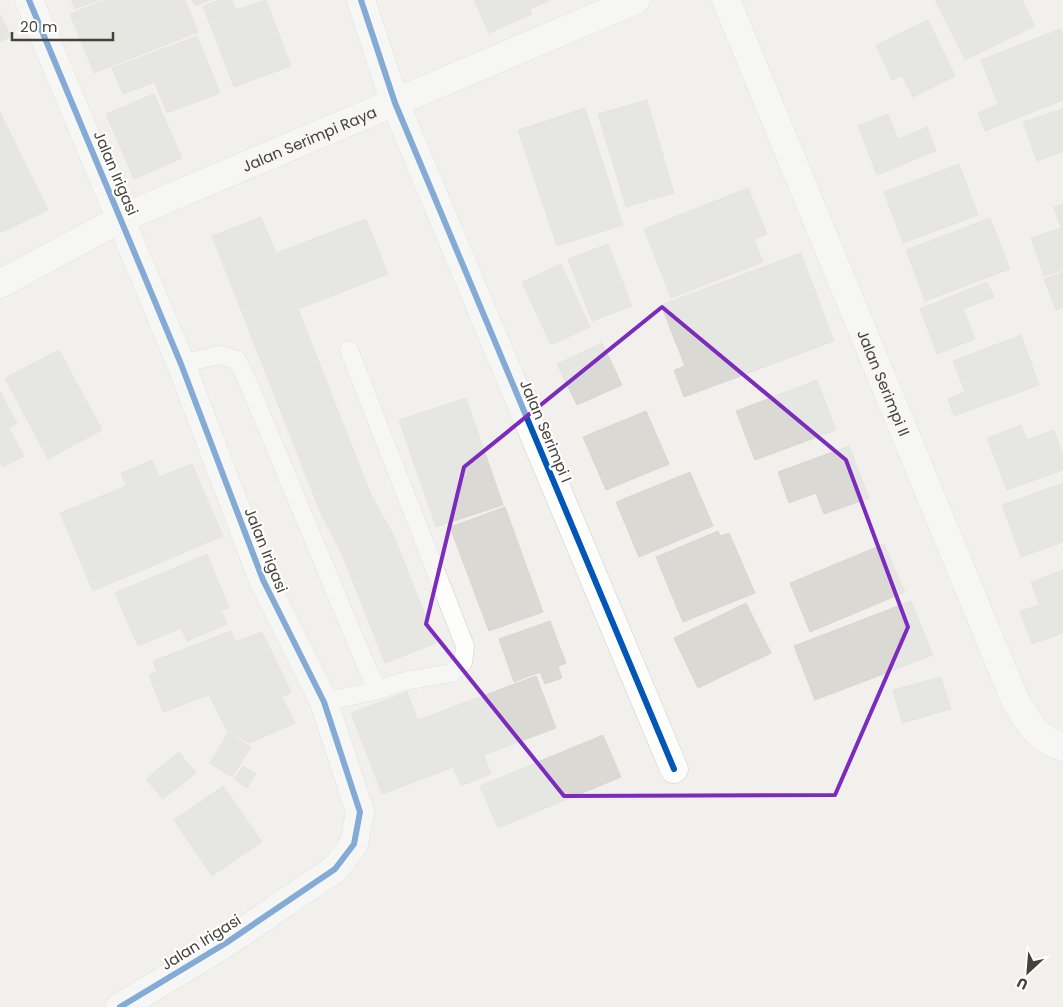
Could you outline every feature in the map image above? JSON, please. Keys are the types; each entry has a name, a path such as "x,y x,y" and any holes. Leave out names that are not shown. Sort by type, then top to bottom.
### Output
{"street":[{"name":"Jalan Irigasi","path":"29,0 122,218 181,364 263,580 324,702 360,812 354,844 335,869 226,943 120,1007"},
{"name":"Jalan Serimpi I","path":"361,0 395,103 674,769"},
{"name":"Jalan Serimpi Raya","path":"0,284 122,218 636,0"},
{"name":"Jalan Serimpi II","path":"726,0 1014,698 1032,728 1056,745 1063,746"}],"lane":[{"path":"324,702 378,690 404,681 451,673 463,663 465,646 349,350"},
{"path":"181,364 219,354 237,360 366,668 378,690"}],"highlighted area":[{"path":"662,307 846,460 908,627 835,795 564,796 426,624 464,467"}],"building":[{"path":"71,0 99,0 75,9"},
{"path":"105,0 185,0 198,32 94,73 70,14"},
{"path":"192,0 210,0 195,6"},
{"path":"219,0 232,0 236,10 266,0 291,66 234,87 203,6"},
{"path":"474,0 550,0 530,9 532,14 489,33"},
{"path":"935,0 1022,0 1035,26 965,60"},
{"path":"0,14 11,36 0,42"},
{"path":"928,20 955,76 913,97 902,76 892,80 876,45"},
{"path":"1060,29 1063,36 1063,100 985,131 978,113 998,104 981,60"},
{"path":"197,36 220,93 167,113 144,56"},
{"path":"144,56 155,82 123,94 112,68"},
{"path":"154,94 182,158 134,179 106,114"},
{"path":"647,100 674,193 626,207 598,114"},
{"path":"585,108 623,225 557,246 518,130"},
{"path":"1063,109 1063,152 1037,161 1023,122"},
{"path":"0,112 48,210 0,233"},
{"path":"888,114 898,139 927,127 936,151 877,175 858,126"},
{"path":"959,164 978,215 903,243 884,192"},
{"path":"748,188 767,234 754,239 763,262 671,298 644,229"},
{"path":"1063,204 1063,270 1044,276 1031,238 1061,228 1054,207"},
{"path":"261,217 276,253 366,219 388,274 298,309 371,495 321,514 212,236"},
{"path":"990,218 1010,269 925,301 906,250"},
{"path":"608,244 632,306 592,321 568,259"},
{"path":"801,253 834,341 684,397 674,370 685,366 661,305"},
{"path":"561,264 590,327 551,345 522,282"},
{"path":"1063,272 1063,307 1056,310 1044,279"},
{"path":"987,282 994,297 963,309 975,339 937,354 920,309"},
{"path":"1021,335 1039,385 954,416 948,399 965,392 953,361"},
{"path":"602,343 622,385 577,405 557,364"},
{"path":"59,350 102,430 48,459 5,378"},
{"path":"817,380 836,430 755,460 736,411"},
{"path":"0,391 17,423 9,428 24,456 3,467 0,462"},
{"path":"466,398 503,505 436,527 399,420"},
{"path":"646,411 669,464 606,490 583,437"},
{"path":"1021,425 1027,440 1054,430 1063,456 1063,470 1007,490 987,438"},
{"path":"849,446 869,498 824,514 816,493 789,503 778,472"},
{"path":"152,460 159,477 192,464 223,536 93,591 60,513 126,486 121,473"},
{"path":"690,472 713,526 639,557 616,502"},
{"path":"1063,483 1063,542 1021,557 1002,505"},
{"path":"371,495 393,534 342,554 321,514"},
{"path":"505,507 543,612 489,631 450,527"},
{"path":"718,531 720,536 729,533 755,593 683,622 656,557"},
{"path":"393,534 436,643 385,663 342,554"},
{"path":"884,544 905,592 810,632 790,583"},
{"path":"207,554 229,608 221,611 227,624 187,641 181,628 138,646 115,593"},
{"path":"1063,570 1063,633 1032,644 1020,611 1039,605 1031,582"},
{"path":"911,601 933,655 815,700 794,646"},
{"path":"746,603 771,653 698,688 674,638"},
{"path":"550,621 566,663 558,666 562,678 545,684 540,672 514,682 499,639"},
{"path":"231,631 235,642 262,632 291,692 282,697 295,723 250,743 227,731 209,695 163,712 149,675 157,672 153,661"},
{"path":"536,676 556,728 484,755 491,774 461,786 453,767 438,773 418,720"},
{"path":"941,677 951,709 902,723 893,690"},
{"path":"407,692 438,773 382,794 351,713"},
{"path":"228,733 251,747 232,777 210,763"},
{"path":"603,735 621,777 498,828 480,786"},
{"path":"179,752 196,773 163,799 146,779"},
{"path":"243,766 256,774 247,788 234,779"},
{"path":"223,786 262,842 212,876 174,820"}],"cycle path":[{"path":"29,0 181,364 263,580 324,702 360,812 354,844 335,869 226,943 120,1007"},
{"path":"361,0 395,103 674,769"}]}
